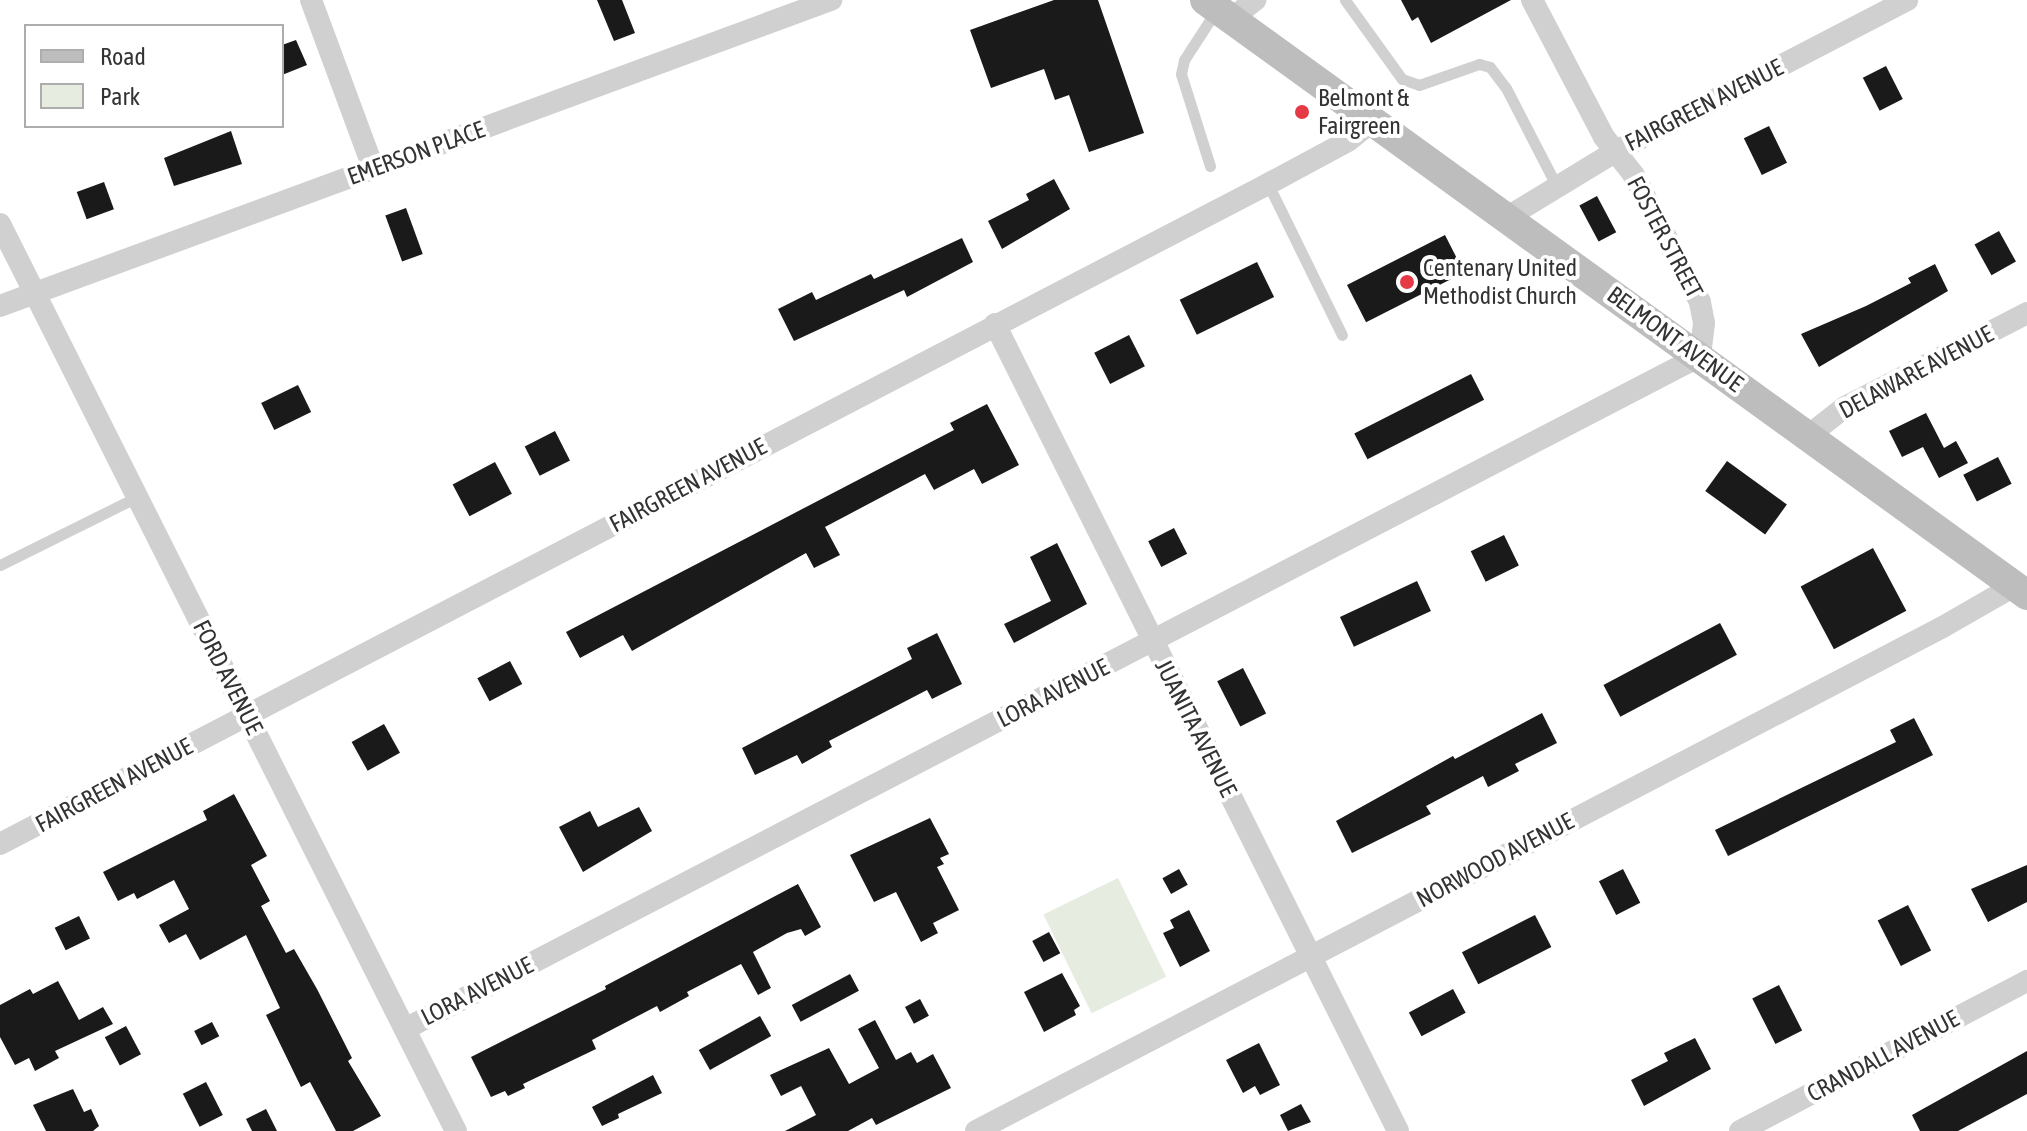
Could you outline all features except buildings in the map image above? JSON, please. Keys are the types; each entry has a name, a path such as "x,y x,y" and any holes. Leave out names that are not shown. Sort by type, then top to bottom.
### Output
{"main road":[{"name":"BELMONT AVENUE","path":"1218,9 2020,590"}],"street":[{"path":"311,0 373,168"},
{"name":"EMERSON PLACE","path":"0,306 831,0"},
{"path":"1218,9 1255,0"},
{"name":"FOSTER STREET","path":"1532,0 1604,137 1633,174 1700,302 1704,323 1700,356"},
{"name":"FAIRGREEN AVENUE","path":"1506,218 1616,151 1907,0"},
{"name":"FAIRGREEN AVENUE","path":"0,844 1268,184 1348,141 1373,121"},
{"name":"FORD AVENUE","path":"0,224 456,1131"},
{"name":"DELAWARE AVENUE","path":"1808,436 1845,407 2027,313"},
{"name":"JUANITA AVENUE","path":"995,324 1398,1131"},
{"name":"LORA AVENUE","path":"405,1029 1700,356"},
{"name":"NORWOOD AVENUE","path":"976,1131 1952,622 2020,590"},
{"name":"CRANDALL AVENUE","path":"1740,1131 2027,981"}],"lane":[{"path":"1345,0 1402,79 1419,85 1479,64 1490,67 1506,88 1556,185"},
{"path":"1210,166 1181,74 1184,60 1218,9"},
{"path":"1268,184 1342,335"},
{"path":"0,565 137,497"}],"green space":[{"path":"1118,878 1166,977 1092,1013 1043,914"}],"place":[{"name":"Belmont & Fairgreen","path":"1302,112"},
{"name":"Centenary United Methodist Church","path":"1407,282"}]}
